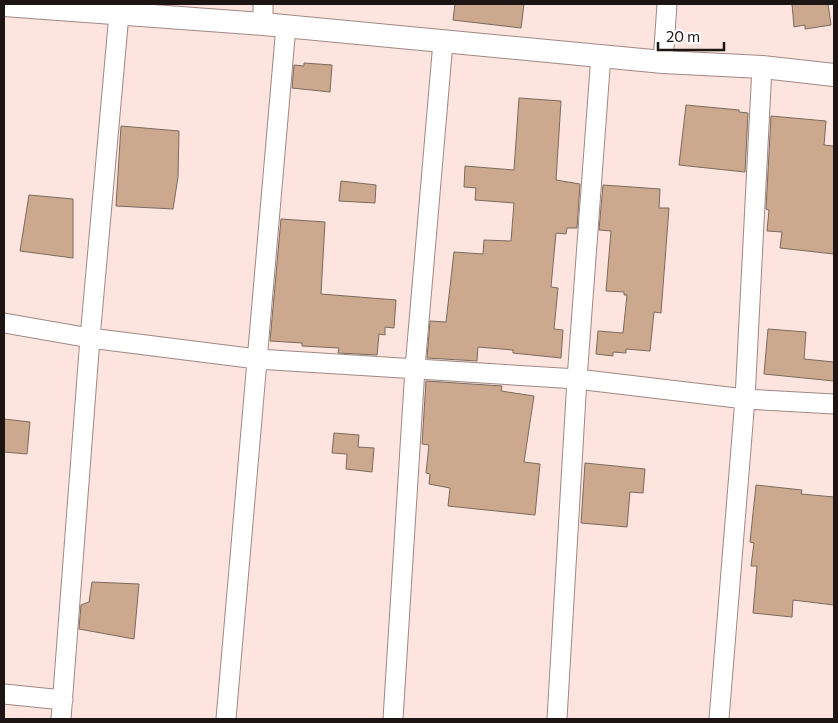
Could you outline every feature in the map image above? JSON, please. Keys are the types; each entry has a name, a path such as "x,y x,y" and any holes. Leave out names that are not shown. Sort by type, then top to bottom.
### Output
{"street":[{"path":"663,62 666,4"},
{"path":"4,5 32,5 119,14 263,14 286,26 663,62 762,67 834,75"},
{"path":"62,719 90,338 119,14"},
{"path":"226,719 286,26"},
{"path":"393,719 415,368 443,42"},
{"path":"557,719 577,379 601,55"},
{"path":"719,719 745,399 762,67"},
{"path":"4,323 90,338 257,359 577,379 745,399 834,404"},
{"path":"4,694 63,700"}],"building":[{"path":"455,4 524,4 521,28 453,20"},
{"path":"792,4 828,4 831,25 805,29 805,25 794,27"},
{"path":"304,63 332,65 330,92 292,88 294,65 304,66"},
{"path":"519,98 561,101 556,180 580,184 577,228 567,228 566,234 556,233 551,287 558,288 554,329 563,330 561,358 513,353 513,350 478,347 477,361 427,358 430,321 446,322 454,252 483,254 484,240 511,241 514,203 475,200 476,188 464,187 465,166 514,170"},
{"path":"686,105 739,110 739,112 748,113 745,172 679,165"},
{"path":"771,116 826,121 824,145 834,146 834,254 780,248 782,232 767,231 769,210 766,209"},
{"path":"121,126 179,131 178,177 173,209 116,206"},
{"path":"341,181 376,185 375,203 339,201"},
{"path":"603,185 660,189 659,208 669,208 661,313 654,312 650,351 626,349 626,353 613,352 613,356 596,354 598,331 623,333 627,295 624,295 624,292 606,291 611,231 599,230"},
{"path":"29,195 73,199 73,258 20,251"},
{"path":"281,219 325,222 321,294 396,300 394,328 385,327 385,335 379,334 377,355 338,353 339,348 302,346 302,343 270,341"},
{"path":"768,329 806,332 804,359 834,362 834,381 764,374"},
{"path":"426,381 502,386 501,391 534,396 524,462 540,464 535,515 448,506 450,488 429,484 430,474 426,473 429,445 422,444"},
{"path":"4,419 30,422 27,454 4,452"},
{"path":"334,433 359,435 358,447 374,448 372,472 346,469 347,454 332,453"},
{"path":"585,463 645,469 643,493 630,492 627,527 581,523"},
{"path":"756,485 802,490 801,494 834,497 834,605 793,600 792,617 753,613 757,566 751,566 754,543 750,542"},
{"path":"92,582 139,584 134,639 79,629 81,605 89,602"}]}
